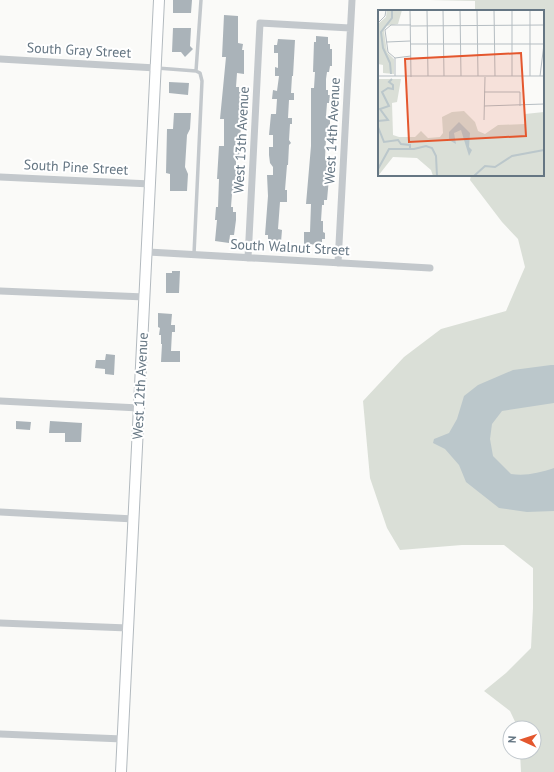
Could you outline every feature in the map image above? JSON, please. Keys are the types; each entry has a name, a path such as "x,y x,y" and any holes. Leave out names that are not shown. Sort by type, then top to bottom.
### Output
{"main road":[{"name":"West 12th Avenue","path":"121,772 148,252 159,0"}],"street":[{"name":"West 14th Avenue","path":"338,263 352,0"},
{"name":"West 13th Avenue","path":"248,258 260,23 350,28"},
{"name":"South Gray Street","path":"0,59 156,68"},
{"name":"South Pine Street","path":"0,177 150,184"},
{"name":"South Walnut Street","path":"148,252 430,268"},
{"path":"0,291 145,297"},
{"path":"0,401 139,408"},
{"path":"0,512 134,519"},
{"path":"0,623 128,628"},
{"path":"0,734 123,739"}],"lane":[{"path":"196,71 201,0"},
{"path":"156,68 196,71 200,73 202,81 194,254"}],"shaded area":[{"path":"430,0 554,0 554,772 521,772 520,760 542,760 542,720 514,720 510,711 484,691 506,673 531,648 533,568 504,545 462,545 400,550 387,528 370,478 363,401 404,357 441,329 506,311 525,267 518,239 502,222 470,180 471,176 544,176 544,10 475,10 475,1"},
{"path":"554,365 554,403 502,411 492,424 490,439 493,456 511,474 532,474 554,468 554,511 527,512 499,508 466,482 459,465 445,449 433,443 434,439 449,433 457,419 464,396 478,385 513,370"}],"building":[{"path":"173,0 192,0 191,13 173,13"},
{"path":"224,15 238,16 238,43 243,44 242,50 244,50 244,74 237,73 236,87 239,87 239,92 242,92 240,147 239,156 236,155 236,194 232,194 231,207 233,207 233,212 236,212 236,220 234,235 230,235 229,243 215,241 217,220 215,220 216,207 218,207 219,179 217,179 219,146 224,146 224,119 220,119 226,57 222,57"},
{"path":"173,28 191,28 190,46 193,49 185,57 181,52 172,52"},
{"path":"316,36 328,37 328,44 330,44 330,49 332,49 332,66 330,66 329,72 327,72 326,79 326,90 328,90 328,95 330,95 329,103 327,103 326,116 330,116 330,139 326,138 325,159 329,159 329,178 327,200 324,200 324,205 322,205 321,221 323,221 323,232 325,233 325,239 322,239 322,245 304,244 304,232 310,232 311,204 306,204 311,146 311,88 314,88 314,42 316,42"},
{"path":"278,39 295,40 291,93 294,93 294,100 289,100 288,118 292,118 292,124 290,124 289,140 291,143 289,145 285,190 287,190 287,202 280,202 278,229 282,230 281,242 268,240 268,235 265,235 268,196 267,175 273,175 273,167 270,163 269,147 273,147 273,135 269,135 271,114 276,114 277,99 272,99 273,90 277,91 279,76 275,76 275,67 278,68 278,53 274,53 274,45 277,45"},
{"path":"169,82 189,83 188,95 169,93"},
{"path":"174,113 191,113 190,129 187,135 185,167 188,174 187,191 170,191 170,174 166,173 167,129 173,129"},
{"path":"172,271 180,271 179,293 166,293 166,273 172,273"},
{"path":"158,313 172,314 171,325 175,325 175,332 172,332 171,351 180,351 180,362 161,362 162,344 161,335 159,335 160,328 158,327"},
{"path":"106,354 115,355 114,375 105,374 105,369 95,368 96,360 105,360"},
{"path":"16,421 31,422 30,430 16,429"},
{"path":"50,421 82,423 81,442 65,442 65,433 49,433"}]}
